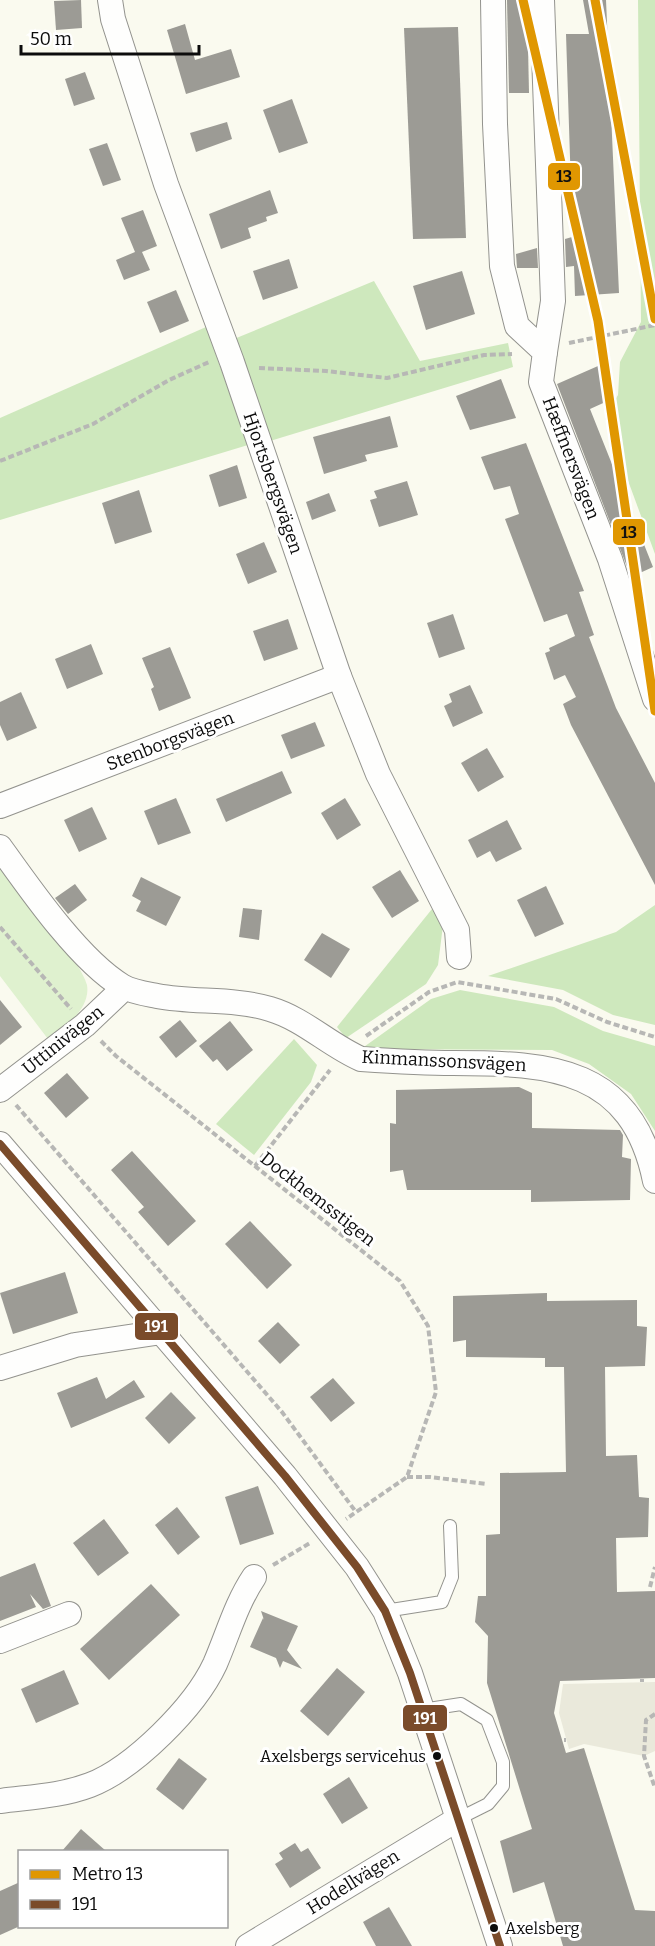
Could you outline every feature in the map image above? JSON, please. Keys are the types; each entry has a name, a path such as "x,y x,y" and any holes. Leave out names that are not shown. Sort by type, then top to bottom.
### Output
{"street":[{"name":"Hjortsbergsvägen","path":"110,0 113,19 166,184 231,358 339,676 378,774 457,930 459,957"},
{"path":"493,0 495,124 502,266 517,326 545,352"},
{"name":"Hæffnersvägen","path":"542,0 553,302 540,381 610,559 655,699"},
{"name":"Stenborgsvägen","path":"0,806 339,676"},
{"name":"Kinmanssonsvägen","path":"0,847 59,924 105,974 124,988 159,996 242,1003 268,1008 292,1017 344,1052 361,1059 503,1063 543,1068 573,1075 618,1103 636,1125 649,1151 655,1180"},
{"name":"Uttinivägen","path":"1,1089 85,1025 124,988"},
{"path":"0,1144 330,1532 385,1611 422,1710 500,1946"},
{"path":"0,1368 75,1345 162,1332"},
{"path":"0,1801 59,1794 89,1786 108,1777 157,1737 193,1701 204,1684 236,1609 254,1577"},
{"path":"0,1641 69,1614"},
{"name":"Hodellvägen","path":"248,1946 458,1819"}],"lane":[{"path":"385,1611 442,1602 452,1577 450,1526"},
{"path":"422,1710 461,1704 487,1719 503,1762 503,1786 488,1804 458,1819"}],"path":[{"path":"596,336 655,325"},
{"path":"0,461 93,424 169,380 231,358 268,370 326,371 387,378 484,355 545,352"},
{"name":"Dockhemsstigen","path":"0,927 85,1025 116,1056 400,1281 428,1326 436,1392 407,1477"},
{"path":"255,1166 344,1052 429,992 457,982 556,999 607,1022 655,1037"},
{"path":"1,1089 282,1412 356,1512"},
{"path":"330,1532 407,1477 430,1477 486,1484"},
{"path":"650,1587 655,1567"},
{"path":"655,1714 646,1720 644,1756 655,1788"}],"green space":[{"path":"638,0 655,0 655,554 605,418 618,395 620,362 641,322"},
{"path":"374,281 420,361 508,343 513,367 270,441 234,339"},
{"path":"206,327 248,445 0,520 0,418"},
{"path":"0,865 62,943 83,974 87,985 87,994 81,1010 68,1024 48,1039 0,976"},
{"path":"655,905 655,1025 613,1015 563,990 488,976 616,932"},
{"path":"432,909 443,925 438,965 426,984 346,1038 337,1027"},
{"path":"460,990 554,1007 603,1031 655,1046 655,1131 631,1094 589,1064 552,1050 361,1049 431,999"},
{"path":"294,1039 317,1065 311,1082 254,1155 216,1124"}],"shaded area":[{"path":"655,1682 655,1751 644,1756 584,1744 569,1749 559,1713 563,1684"}],"building":[{"path":"81,0 82,28 56,30 54,1"},
{"path":"507,0 527,0 529,93 509,93"},
{"path":"583,0 606,0 619,293 575,296 574,266 566,267 565,239 572,237 569,219 572,219 566,34 589,34"},
{"path":"185,24 195,60 231,49 240,77 186,94 167,30"},
{"path":"458,27 466,238 413,239 404,28"},
{"path":"85,72 95,99 74,106 65,79"},
{"path":"292,99 308,143 279,153 263,110"},
{"path":"227,122 232,139 196,152 190,133"},
{"path":"107,143 121,180 103,186 89,149"},
{"path":"270,190 278,213 266,217 267,221 248,228 251,238 221,249 209,214"},
{"path":"143,210 157,246 142,252 150,270 124,280 116,260 135,252 121,218"},
{"path":"537,248 538,268 517,268 516,254"},
{"path":"289,259 298,288 263,300 253,271"},
{"path":"462,271 475,314 426,330 413,286"},
{"path":"176,290 189,321 160,333 147,302"},
{"path":"598,366 612,399 590,409 653,567 631,577 557,384"},
{"path":"501,379 516,418 470,430 456,396"},
{"path":"390,416 398,447 365,455 367,461 324,474 313,437"},
{"path":"526,443 584,591 579,592 594,635 589,637 616,708 655,783 655,885 571,725 563,704 576,697 565,675 554,680 545,653 550,651 549,648 575,636 567,614 544,622 505,519 519,514 510,486 494,490 481,457"},
{"path":"237,465 247,498 219,507 209,475"},
{"path":"407,481 418,515 379,527 370,500 377,498 374,491"},
{"path":"139,490 152,532 115,544 102,503"},
{"path":"329,493 336,511 312,520 306,502"},
{"path":"264,542 277,572 248,584 236,554"},
{"path":"453,614 465,649 439,658 427,623"},
{"path":"288,619 298,649 264,661 253,631"},
{"path":"91,644 103,674 67,689 55,659"},
{"path":"170,647 191,698 159,711 151,689 154,687 142,658"},
{"path":"470,685 483,713 453,727 444,706 452,702 449,694"},
{"path":"21,692 37,728 7,741 0,725 0,702"},
{"path":"315,722 325,746 291,759 281,735"},
{"path":"487,748 504,777 478,792 461,763"},
{"path":"282,771 292,793 226,822 216,799"},
{"path":"176,798 191,833 158,845 144,811"},
{"path":"345,798 361,825 337,840 321,813"},
{"path":"92,807 107,839 79,852 64,820"},
{"path":"507,820 522,849 496,862 490,851 477,858 468,840"},
{"path":"400,870 419,901 392,918 372,887"},
{"path":"141,877 181,897 166,926 136,911 141,901 132,896"},
{"path":"75,884 87,900 68,914 55,898"},
{"path":"546,886 564,924 535,937 517,900"},
{"path":"243,908 262,910 259,940 239,937"},
{"path":"322,933 350,949 331,978 304,960"},
{"path":"0,1000 22,1027 0,1045"},
{"path":"180,1020 197,1041 176,1058 159,1037"},
{"path":"230,1021 253,1050 227,1071 217,1059 213,1062 199,1046"},
{"path":"67,1073 89,1098 66,1118 44,1093"},
{"path":"519,1087 532,1093 532,1128 620,1130 623,1135 622,1157 631,1159 630,1200 531,1202 531,1190 407,1190 403,1170 390,1172 390,1123 396,1124 396,1090"},
{"path":"132,1151 196,1221 168,1246 138,1212 144,1207 111,1170"},
{"path":"250,1221 292,1265 267,1289 225,1244"},
{"path":"65,1272 78,1313 13,1334 0,1293"},
{"path":"547,1293 547,1301 637,1300 637,1326 647,1327 645,1366 605,1367 606,1456 637,1455 639,1497 649,1498 648,1537 616,1538 617,1592 655,1591 655,1678 560,1681 554,1713 566,1753 584,1748 635,1910 655,1911 655,1946 563,1946 544,1882 513,1893 500,1841 532,1829 487,1683 488,1636 475,1622 478,1596 486,1596 486,1535 500,1534 500,1473 566,1472 564,1367 545,1367 545,1358 466,1357 466,1340 453,1342 453,1296"},
{"path":"278,1322 300,1345 280,1364 258,1341"},
{"path":"97,1377 106,1399 134,1380 145,1397 71,1428 57,1393"},
{"path":"333,1378 355,1403 331,1422 310,1397"},
{"path":"171,1392 196,1418 169,1444 145,1418"},
{"path":"258,1486 274,1534 240,1545 225,1497"},
{"path":"177,1507 200,1537 178,1555 155,1525"},
{"path":"104,1519 129,1553 98,1576 73,1543"},
{"path":"35,1563 51,1606 43,1609 30,1594 36,1607 0,1621 0,1577"},
{"path":"151,1584 180,1615 109,1680 80,1649"},
{"path":"261,1611 298,1626 287,1650 302,1669 283,1661 280,1668 276,1658 250,1647 263,1618 264,1620"},
{"path":"337,1668 365,1692 328,1736 300,1711"},
{"path":"64,1670 79,1704 36,1723 21,1689"},
{"path":"179,1758 207,1779 183,1810 156,1789"},
{"path":"349,1777 368,1808 342,1824 323,1794"},
{"path":"81,1829 105,1850 63,1850"},
{"path":"295,1843 301,1852 308,1848 321,1868 290,1888 275,1864 283,1859 279,1853"},
{"path":"18,1883 18,1927 0,1935 0,1891"},
{"path":"389,1907 412,1946 376,1946 363,1922"}],"metro line":[{"name":"13","path":"523,0 598,321 655,711"},
{"name":"13","path":"595,0 655,319"}],"transit line":[{"name":"191","path":"0,1144 285,1476 357,1567 385,1611 410,1673 500,1946"}],"place":[{"name":"Axelsbergs servicehus","path":"437,1756"},
{"name":"Axelsberg","path":"494,1928"}]}
